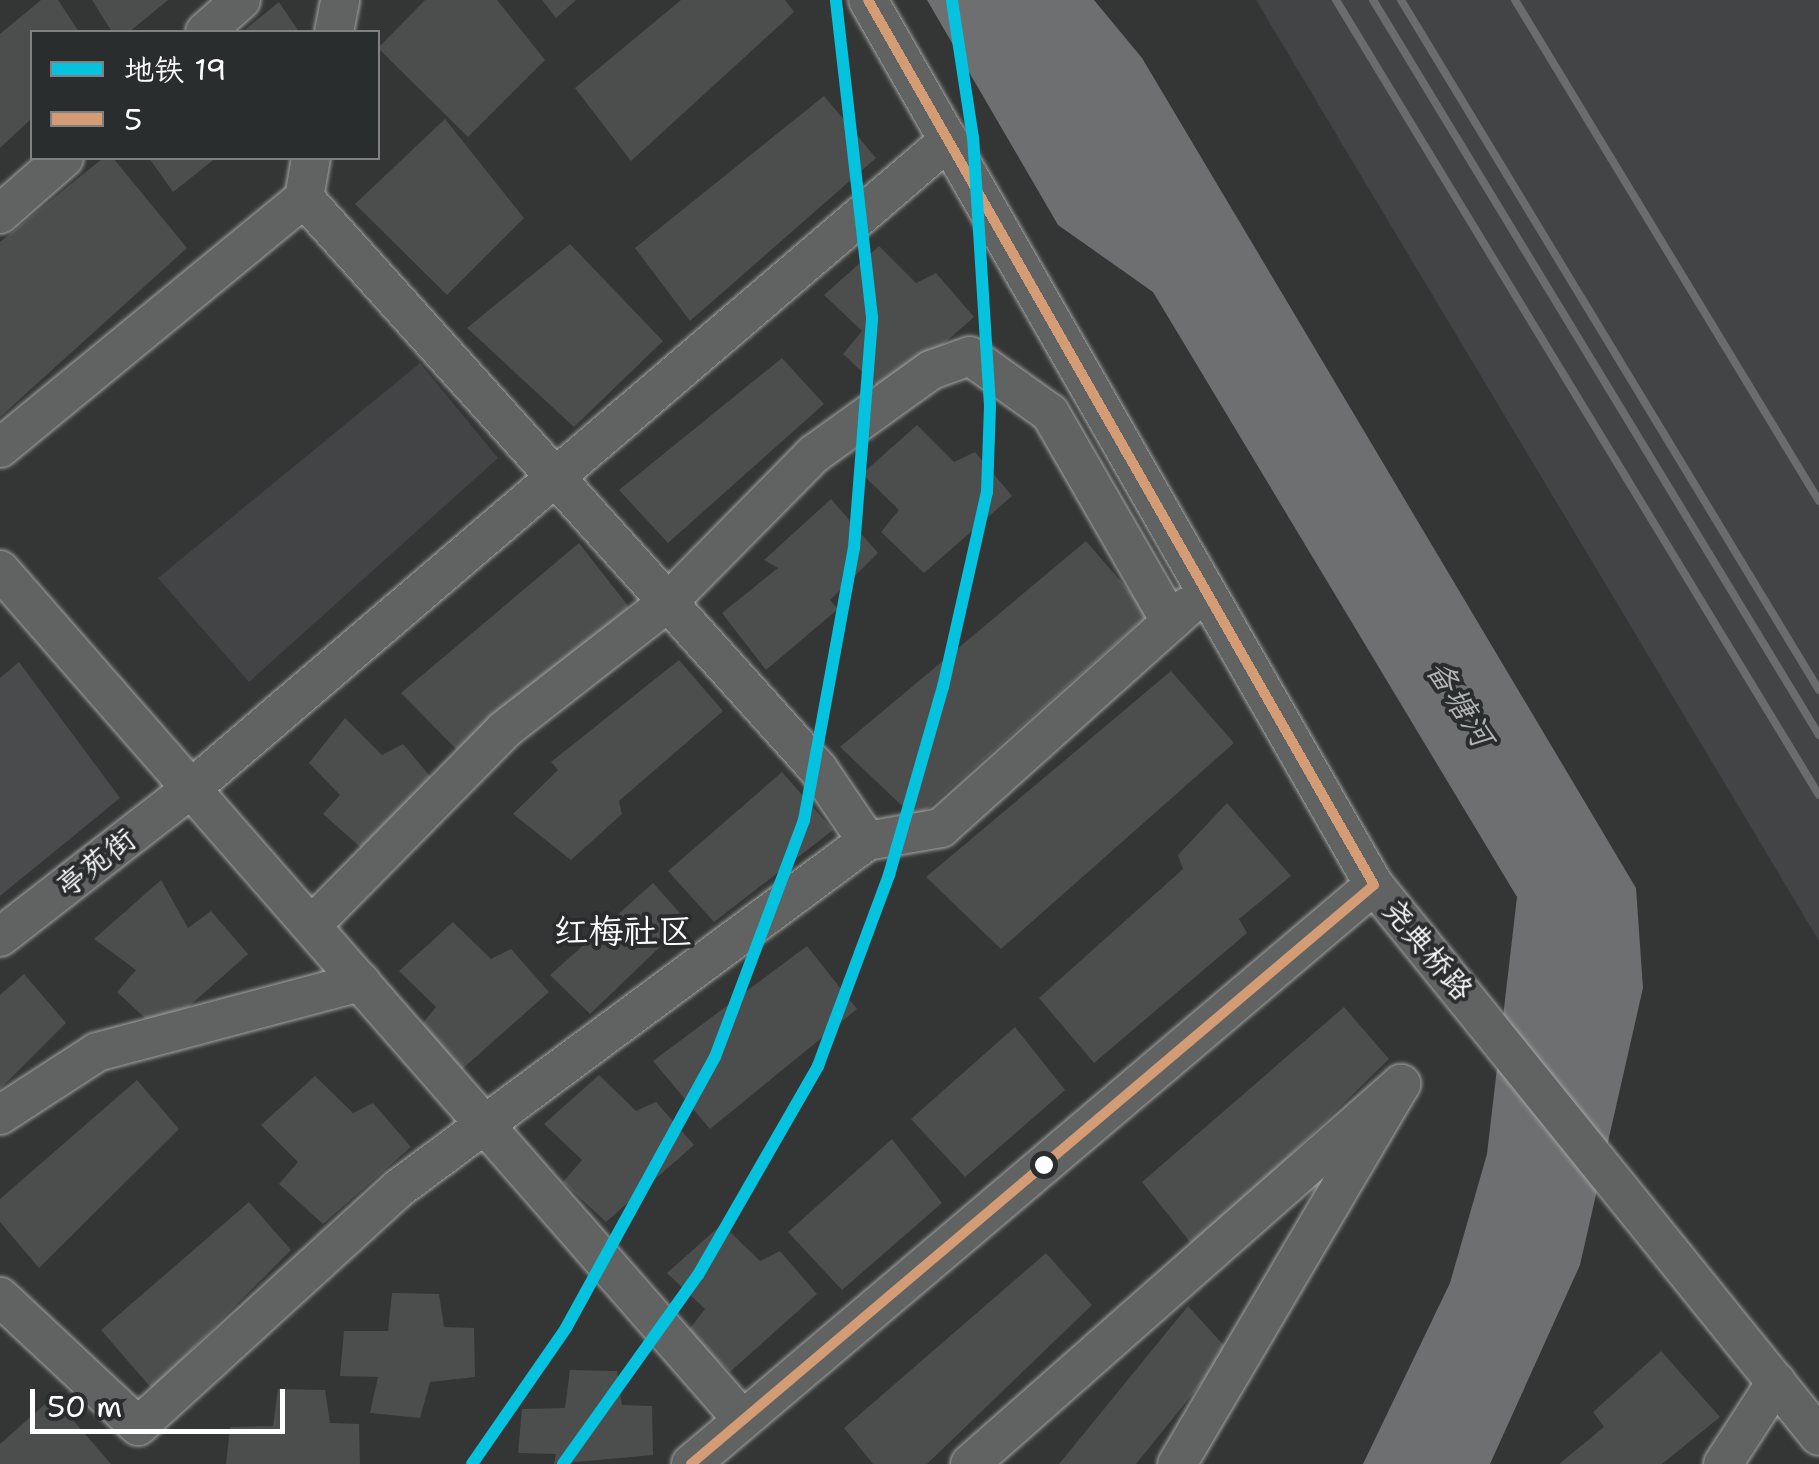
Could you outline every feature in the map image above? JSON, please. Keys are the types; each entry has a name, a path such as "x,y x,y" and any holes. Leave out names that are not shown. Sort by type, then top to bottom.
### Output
{"street":[{"path":"207,30 241,0"},
{"path":"334,30 340,0"},
{"name":"尧典桥路","path":"868,0 1209,588 1374,886 1615,1176 1819,1436"},
{"name":"亭苑街","path":"0,937 192,788 949,140"},
{"path":"0,214 62,160"},
{"path":"0,448 304,198 311,160"},
{"path":"304,198 818,768 867,841"},
{"path":"312,926 504,730 666,603 814,454 931,370 970,356 1050,412 1170,621"},
{"path":"0,570 742,1419"},
{"path":"0,1296 138,1426 399,1188 867,841 941,828 1209,588"},
{"path":"691,1464 1374,886"},
{"path":"0,1115 96,1052 361,982"},
{"path":"970,1464 1401,1084 1177,1464"},
{"path":"1724,1464 1776,1382"}],"shaded area":[{"path":"1256,0 1819,0 1819,941"},
{"path":"420,363 498,458 249,682 158,578"},
{"path":"19,662 120,798 0,896 0,678"}],"water":[{"name":"备塘河","path":"927,0 1094,0 1142,58 1636,888 1643,988 1580,1265 1490,1464 1363,1464 1450,1283 1487,1154 1517,897 1153,292 1058,225"}],"building":[{"path":"41,0 58,0 78,30 30,30 30,120 0,148 0,34"},
{"path":"92,0 168,0 131,30 111,30"},
{"path":"425,0 497,0 545,60 468,137 380,46"},
{"path":"542,0 576,0 556,18"},
{"path":"681,0 785,0 794,12 631,161 575,88"},
{"path":"279,2 298,30 244,30"},
{"path":"824,96 876,158 690,321 635,248"},
{"path":"445,119 524,218 447,295 355,204"},
{"path":"101,160 115,160 187,248 0,417 0,242"},
{"path":"150,160 213,160 173,192"},
{"path":"570,244 663,341 574,427 467,328"},
{"path":"879,246 916,283 936,273 974,317 886,394 843,354 862,331 824,295"},
{"path":"782,358 824,404 668,543 619,490"},
{"path":"917,425 954,462 975,452 1012,496 924,573 881,532 899,510 862,474"},
{"path":"831,499 878,553 830,600 838,609 766,670 722,613 778,568 764,560"},
{"path":"1086,541 1149,614 916,819 840,747"},
{"path":"579,543 629,607 457,750 401,693"},
{"path":"679,660 723,711 619,801 622,814 571,860 513,814 558,770 551,762"},
{"path":"1171,671 1234,743 1001,949 926,877"},
{"path":"345,718 382,755 403,744 440,788 367,853 323,814 340,795 309,763"},
{"path":"782,772 833,830 714,922 668,871"},
{"path":"1227,803 1291,876 1239,919 1247,933 1094,1063 1039,998 1183,869 1178,855"},
{"path":"161,880 188,928 211,911 248,954 160,1032 117,992 136,970 94,939"},
{"path":"653,883 687,921 590,1014 550,975"},
{"path":"453,922 491,959 511,949 549,992 461,1070 418,1029 436,1007 399,971"},
{"path":"807,946 857,1009 710,1129 653,1061"},
{"path":"24,974 66,1023 0,1089 0,995"},
{"path":"1344,1007 1389,1059 1195,1248 1142,1182"},
{"path":"1015,1027 1065,1090 965,1177 911,1119"},
{"path":"599,1075 636,1111 656,1102 694,1145 606,1222 563,1182 582,1160 544,1124"},
{"path":"315,1076 353,1113 373,1103 411,1147 323,1224 279,1184 298,1162 261,1125"},
{"path":"137,1080 179,1129 39,1268 0,1222 0,1199"},
{"path":"892,1139 942,1203 842,1290 788,1232"},
{"path":"249,1202 291,1250 152,1389 101,1330"},
{"path":"722,1224 760,1261 780,1251 817,1294 730,1372 687,1332 705,1309 667,1273"},
{"path":"1046,1253 1092,1305 927,1464 873,1464 844,1428"},
{"path":"392,1293 439,1294 444,1327 474,1328 475,1377 430,1382 420,1418 370,1413 378,1377 340,1376 344,1331 388,1331"},
{"path":"1188,1306 1228,1350 1136,1464 1059,1464"},
{"path":"1661,1351 1720,1417 1662,1464 1559,1464 1604,1427 1593,1412"},
{"path":"570,1370 617,1371 622,1405 652,1406 653,1455 554,1464 556,1454 518,1453 522,1409 565,1408"},
{"path":"278,1389 325,1390 330,1423 359,1424 360,1464 226,1464 230,1427 273,1426"},
{"path":"53,1397 111,1464 0,1464 0,1444"}],"railway":[{"path":"1336,0 1819,795"},
{"path":"1373,0 1819,735"},
{"path":"1401,0 1819,690"},
{"path":"1515,0 1819,501"}],"metro line":[{"name":"19","path":"472,1464 566,1328 715,1057 804,820 854,548 872,317 836,0"},
{"name":"19","path":"563,1464 698,1275 818,1066 889,875 943,687 987,492 990,406 973,138 952,0"}],"transit line":[{"name":"5","path":"691,1464 1374,885 868,0"}],"district":[{"name":"红梅社区","path":"623,931"}]}
